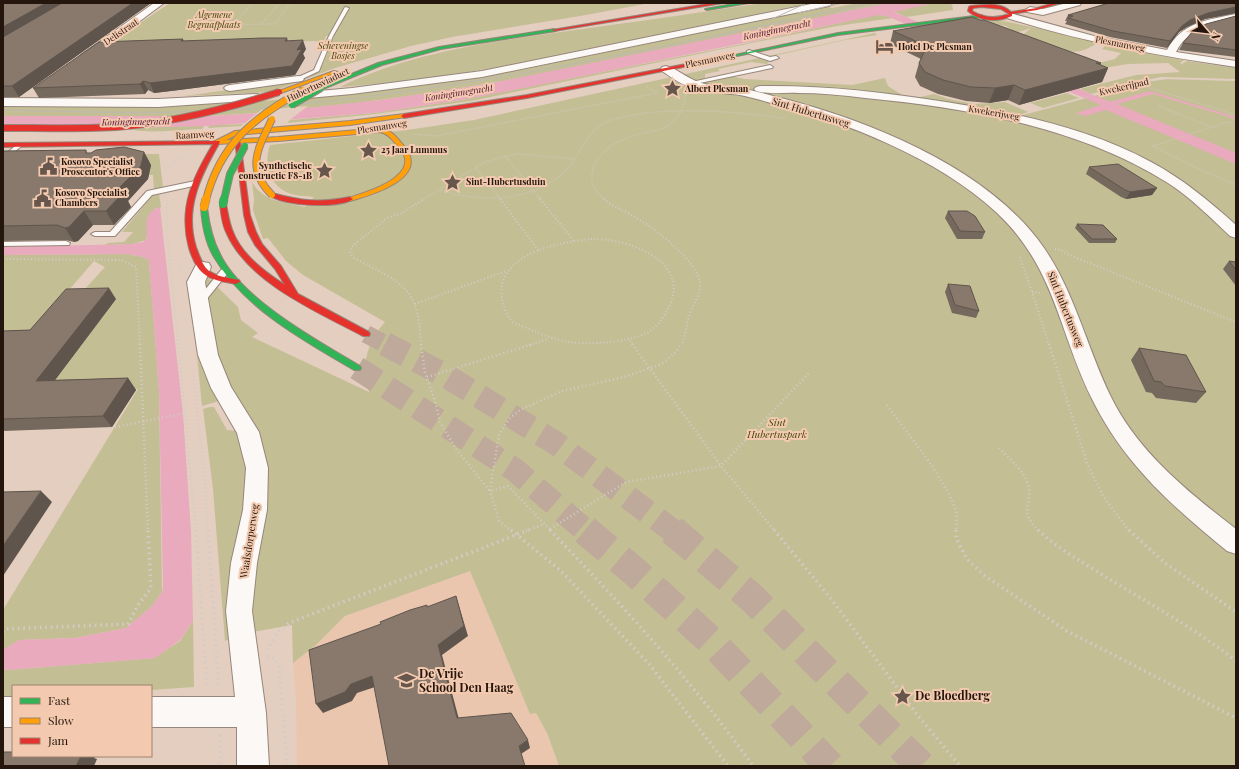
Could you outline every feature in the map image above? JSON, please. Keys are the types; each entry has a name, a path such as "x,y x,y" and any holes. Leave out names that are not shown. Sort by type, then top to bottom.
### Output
{"main road":[{"path":"590,21 639,7 664,3"},
{"name":"Hubertusviaduct","path":"366,334 294,297 266,276 242,253 234,241 226,224 223,204 227,179 236,160 252,138 272,119 301,99 321,88 365,70 419,53 460,44 693,3"},
{"name":"Hubertusviaduct","path":"357,368 264,307 236,282 223,274 209,241 204,224 204,207 207,185 214,169 234,141 260,116 303,90 332,76 368,63 437,44 721,3"},
{"path":"590,21 647,18 746,3"},
{"path":"1007,14 1053,3"},
{"path":"1007,14 1058,3"},
{"name":"Plesmanweg","path":"387,119 471,107 544,94 866,29 877,31 900,25 923,22 972,8 994,6 1007,14"},
{"path":"3,128 109,127 157,123 220,111 317,78 368,63"},
{"name":"Plesmanweg","path":"217,142 236,137 356,131 464,113 544,94"},
{"path":"272,119 259,146 255,164 259,181 267,192 272,195 284,200 302,203 340,201 372,192 390,184 401,175 407,167 409,156 393,135 383,130 356,131"},
{"name":"Raamweg","path":"3,138 236,137 387,119"},
{"path":"236,137 248,221 254,237 278,268 294,297"},
{"path":"217,142 195,183 188,204 188,229 194,252 203,267 208,273 223,274"},
{"name":"Raamweg","path":"3,144 217,142"},
{"path":"200,172 240,165"},
{"path":"295,320 303,334"}],"street":[{"name":"Delistraat","path":"79,61 160,3"},
{"path":"3,102 158,103 254,99 345,92 482,74 829,3"},
{"path":"1030,10 1043,12 1077,3"},
{"name":"Plesmanweg","path":"1007,14 1054,31 1170,54 1236,64"},
{"path":"1170,54 1180,38 1196,27 1236,17"},
{"path":"105,43 120,43"},
{"name":"Sint Hubertusweg","path":"666,69 698,86 720,89 796,106 865,129 896,143 957,176 1001,208 1031,241 1049,267 1062,295 1101,398 1120,432 1150,470 1186,504 1236,543"},
{"path":"158,103 173,96 298,79"},
{"name":"Kwekerijweg","path":"720,89 780,89 856,94 911,100 1043,123 1110,148 1159,172 1193,196 1236,233"},
{"path":"22,102 34,93"},
{"name":"Waalsdorperweg","path":"203,267 196,282 208,356 221,388 248,432 257,468 255,510 244,563 238,611 251,713 253,766"},
{"path":"152,712 220,711 251,713"}],"lane":[{"path":"298,79 316,71 346,5 353,5"},
{"path":"749,52 770,59 776,58"},
{"path":"690,83 770,67"},
{"path":"3,158 21,144"},
{"path":"111,151 119,144"},
{"path":"95,234 112,234 150,193 195,183"},
{"path":"3,244 66,243"},
{"path":"199,303 223,274"}],"path":[{"path":"233,25 253,3"},
{"path":"261,24 280,3"},
{"path":"206,26 275,24 290,3"},
{"name":"Kwekerijpad","path":"1015,117 1134,84 1166,79 1236,80"},
{"path":"1134,84 1139,84 1236,115"},
{"path":"1159,106 1212,127"},
{"path":"490,491 499,434 509,419 520,410 562,391 624,377 662,364 677,351 683,341 689,316 700,287 698,275 692,265 667,240 634,216 608,203 596,192 591,176 596,160 604,151 635,135 666,128 680,115 680,110"},
{"path":"439,190 457,195 499,199 534,191 563,174 575,159 587,136 604,123 627,116 680,110 731,112 789,119"},
{"path":"1236,124 1228,122 1153,146 1201,170 1236,185"},
{"path":"180,152 180,156 187,166 182,186"},
{"path":"575,159 518,154 485,162 402,213 388,218 351,247 350,253 354,258 395,280 406,291 415,304 419,312 421,323 424,370 435,399 440,421 459,454 490,491 499,520 518,534 561,571 649,664 728,766"},
{"path":"505,156 574,241"},
{"path":"476,168 539,251"},
{"path":"415,304 507,270 523,258 539,251 574,241 598,239 626,244 649,253 661,261 670,272 674,283 675,293 670,308 661,320 648,332 628,338 593,343 574,343 549,339 533,333 513,322 506,313 500,294 500,284 507,270"},
{"path":"1031,241 1046,248 1061,250 1067,254 1236,322"},
{"path":"1019,254 1087,462 1094,480 1106,502 1124,524 1160,560 1203,591 1236,612"},
{"path":"178,258 180,273"},
{"path":"3,259 121,260 136,267 151,588 138,605 128,624 5,629 3,632"},
{"path":"1032,292 1062,295"},
{"path":"628,338 649,369 721,466 832,600 919,717 960,766"},
{"path":"427,376 549,339"},
{"path":"193,371 205,480 219,672"},
{"path":"550,529 626,482 721,466 810,372"},
{"path":"887,405 933,467 957,513 956,538 967,559 985,576 1067,631 1236,718"},
{"path":"112,428 186,413"},
{"path":"999,448 1023,473 1029,485 1029,493 1026,504 1028,517 1035,528 1062,548 1124,589 1198,634 1236,661"},
{"path":"490,491 508,486 550,529 643,627 702,696 753,766"},
{"path":"287,766 279,667 275,658 263,655 279,631 289,623 545,524"}],"shaded area":[{"name":"De Vrije School Den Haag","path":"470,571 530,714 535,712 544,727 559,766 297,766 296,698 293,663 317,644 345,616"}],"green space":[{"name":"Algemene Begraafplaats","path":"170,3 650,3 452,37 411,46 335,68 271,92 184,96 301,80 316,72 324,63 334,36 326,36 324,41 110,43"},
{"path":"763,3 811,3 518,64 399,81 340,87 395,65 481,44"},
{"path":"834,3 845,3 828,7 832,8 858,3 889,3 653,53 415,95 335,105 224,115 129,117 3,116 3,104 153,106 234,103 329,97 450,82 526,69"},
{"path":"934,3 952,4 953,10 906,17 893,11"},
{"path":"876,15 884,15 893,18 837,26 781,37 471,101 375,114 287,123 290,120 373,113 461,100 738,45"},
{"path":"969,20 1008,21 1000,22 1008,22 1099,41 1090,48 1071,52 1052,48 1022,36 1031,28 1016,33 1006,26"},
{"name":"Sint Hubertuspark","path":"875,33 877,35 845,40 773,56 767,64 751,62 718,69 720,71 705,74 705,81 730,76 744,79 852,85 885,78 888,86 902,95 896,97 1016,117 1146,82 1167,79 1236,81 1236,766 559,766 547,733 536,713 530,714 470,571 345,616 317,644 293,663 292,625 247,633 262,504 220,369 201,279 207,277 238,307 241,320 258,333 252,337 369,392 365,373 367,355 374,338 385,322 303,275 286,261 268,238 263,239 253,210 254,199 252,182 262,194 282,202 305,207 314,197 300,196 286,192 275,183 269,172 267,158 270,145 407,130 474,120"},
{"path":"1105,46 1184,60 1180,63 1182,64 1187,61 1236,68 1236,79 1161,77 1091,94 1080,89 1136,75 1180,72 1168,63 1128,64 1104,68 1082,57 1085,56 1099,63 1115,59 1121,53 1102,49"},
{"path":"1067,93 1079,98 1043,108 1030,103"},
{"path":"934,94 949,99 974,104 1005,102 1028,112 1016,116 911,99"},
{"path":"244,124 241,126 208,128 209,126 204,126 202,129 164,131 143,131 130,128"},
{"path":"115,154 159,154 163,187 154,190 153,175 148,175 150,171 149,166 151,163"},
{"path":"159,193 161,207 154,209 146,240 133,244 105,245 108,243 124,242 133,232 122,232 154,194"},
{"path":"128,254 143,257 149,260 159,390 162,592 152,606 126,628 75,638 19,640 3,650 3,610 138,389 40,391 75,300 105,267 94,261 30,335 3,335 3,255"},
{"path":"203,354 219,401 202,406 197,355"},
{"path":"214,407 227,430 238,431 248,461 232,638 225,641 213,489 203,409"},
{"path":"193,621 194,687 152,690 152,685 12,685 12,696 3,696 3,669 9,670 154,658 180,641"}],"water":[{"name":"Koninginnegracht","path":"889,3 934,3 894,12 1110,102 1150,91 1236,117 1236,119 1153,94 1117,104 1236,153 1236,164 1106,110 1085,116 1076,113 1101,105 889,17 879,15 529,87 461,100 373,113 207,126 3,129 3,116 211,116 259,113 381,100 487,84"},
{"path":"160,207 183,414 191,532 193,621 180,640 155,658 9,670 3,669 3,650 19,640 75,638 126,628 152,606 162,592 163,587 159,390 149,260 143,257 128,254 3,255 3,247 133,244 143,242 147,239 148,216 155,209"}],"pier":[{"path":"308,106 287,122 241,126 261,110"}],"building":[{"path":"3,3 46,3 3,27"},
{"path":"62,3 133,3 12,86 3,86 3,37"},
{"path":"1109,3 1236,3 1236,7 1208,13 1190,20 1182,26 1170,41 1113,31 1068,18 1073,16 1068,15"},
{"path":"1236,16 1236,50 1183,43 1192,32 1206,24"},
{"path":"972,17 984,20 1101,63 1096,63 1108,68 1025,90 1014,85 995,88 971,87 943,80 925,72 919,63 927,46 893,31"},
{"path":"287,38 285,41 303,40 297,50 302,49 292,66 150,83 143,81 140,84 33,88 99,42"},
{"path":"124,147 144,152 141,166 114,193 123,193 106,211 84,211 69,227 65,228 57,225 3,226 3,151 86,150 86,153 91,153 96,150"},
{"path":"1118,164 1157,188 1130,192 1089,167"},
{"path":"948,211 967,211 975,216 985,232 960,231"},
{"path":"1077,224 1103,225 1117,239 1092,239"},
{"path":"1229,261 1236,262 1236,270"},
{"path":"948,284 970,286 979,311 955,305"},
{"path":"109,288 36,381 128,378 103,416 3,419 3,331 30,330 66,289"},
{"path":"1139,348 1186,355 1206,392 1165,386 1161,382 1154,381"},
{"path":"41,491 3,546 3,492"},
{"path":"456,596 464,626 438,645 457,718 511,713 528,740 519,746 525,766 389,766 372,676 351,684 345,692 316,704 309,650 381,624 380,622 410,610 427,605 427,607"},
{"path":"3,752 12,752 12,757 80,757 76,766 3,766"}],"tunnel":[{"path":"366,334 387,345"},
{"path":"385,344 443,374 554,442 673,531"},
{"path":"357,368 515,470 586,531"},
{"path":"585,530 635,572 711,641 830,766"},
{"path":"672,530 752,598 921,766"}],"tram line":[{"path":"772,19 807,3"},
{"path":"798,13 841,3"},
{"path":"3,110 67,112 195,112 259,108 336,100 490,79 642,51 871,3"}],"traffic: fast":[{"path":"707,9 747,3"},
{"path":"732,56 838,34 982,16"},
{"path":"321,88 380,64 441,48 554,30"},
{"path":"292,105 321,88"},
{"path":"223,204 230,174 245,146"},
{"path":"204,207 208,234 216,256 230,276 249,295 292,328 357,368"}],"traffic: slow":[{"path":"279,92 336,72"},
{"path":"204,207 209,186 217,167 226,151 238,136 267,112 303,90"},
{"path":"217,142 235,133 350,123 404,116"},
{"path":"272,119 262,139 256,158 258,177 263,186 272,195"},
{"path":"216,142 278,139 380,130 389,133 404,150 408,157 407,166 403,173 387,186 350,199"}],"traffic: jam":[{"path":"554,30 721,3"},
{"path":"1011,13 1037,9 1058,3"},
{"path":"982,6 994,6 1006,9 1011,15 990,19 970,11 971,7 982,6"},
{"path":"404,116 527,96 732,56"},
{"path":"3,128 88,128 137,125 199,115 279,92"},
{"path":"237,141 247,215 252,232 259,245 278,268 295,295"},
{"path":"3,145 216,142"},
{"path":"217,142 202,168 192,195 188,222 190,237 195,255 204,270 215,277 236,282"},
{"path":"272,195 291,201 310,203 350,199"},
{"path":"223,204 231,236 241,252 255,267 291,293 366,334"}],"place":[{"name":"Hotel De Plesman","path":"885,47"},
{"name":"Albert Plesman","path":"672,89"},
{"name":"25 Jaar Lummus","path":"368,150"},
{"name":"Kosovo Specialist Prosecutor's Office","path":"48,167"},
{"name":"Synthetische constructie F8-1B","path":"325,171"},
{"name":"Sint-Hubertusduin","path":"453,182"},
{"name":"Kosovo Specialist Chambers","path":"42,198"},
{"name":"De Vrije School Den Haag","path":"406,681"},
{"name":"De Bloedberg","path":"902,696"}],"park label":[{"name":"Scheveningse Bosjes","path":"343,52"}]}
